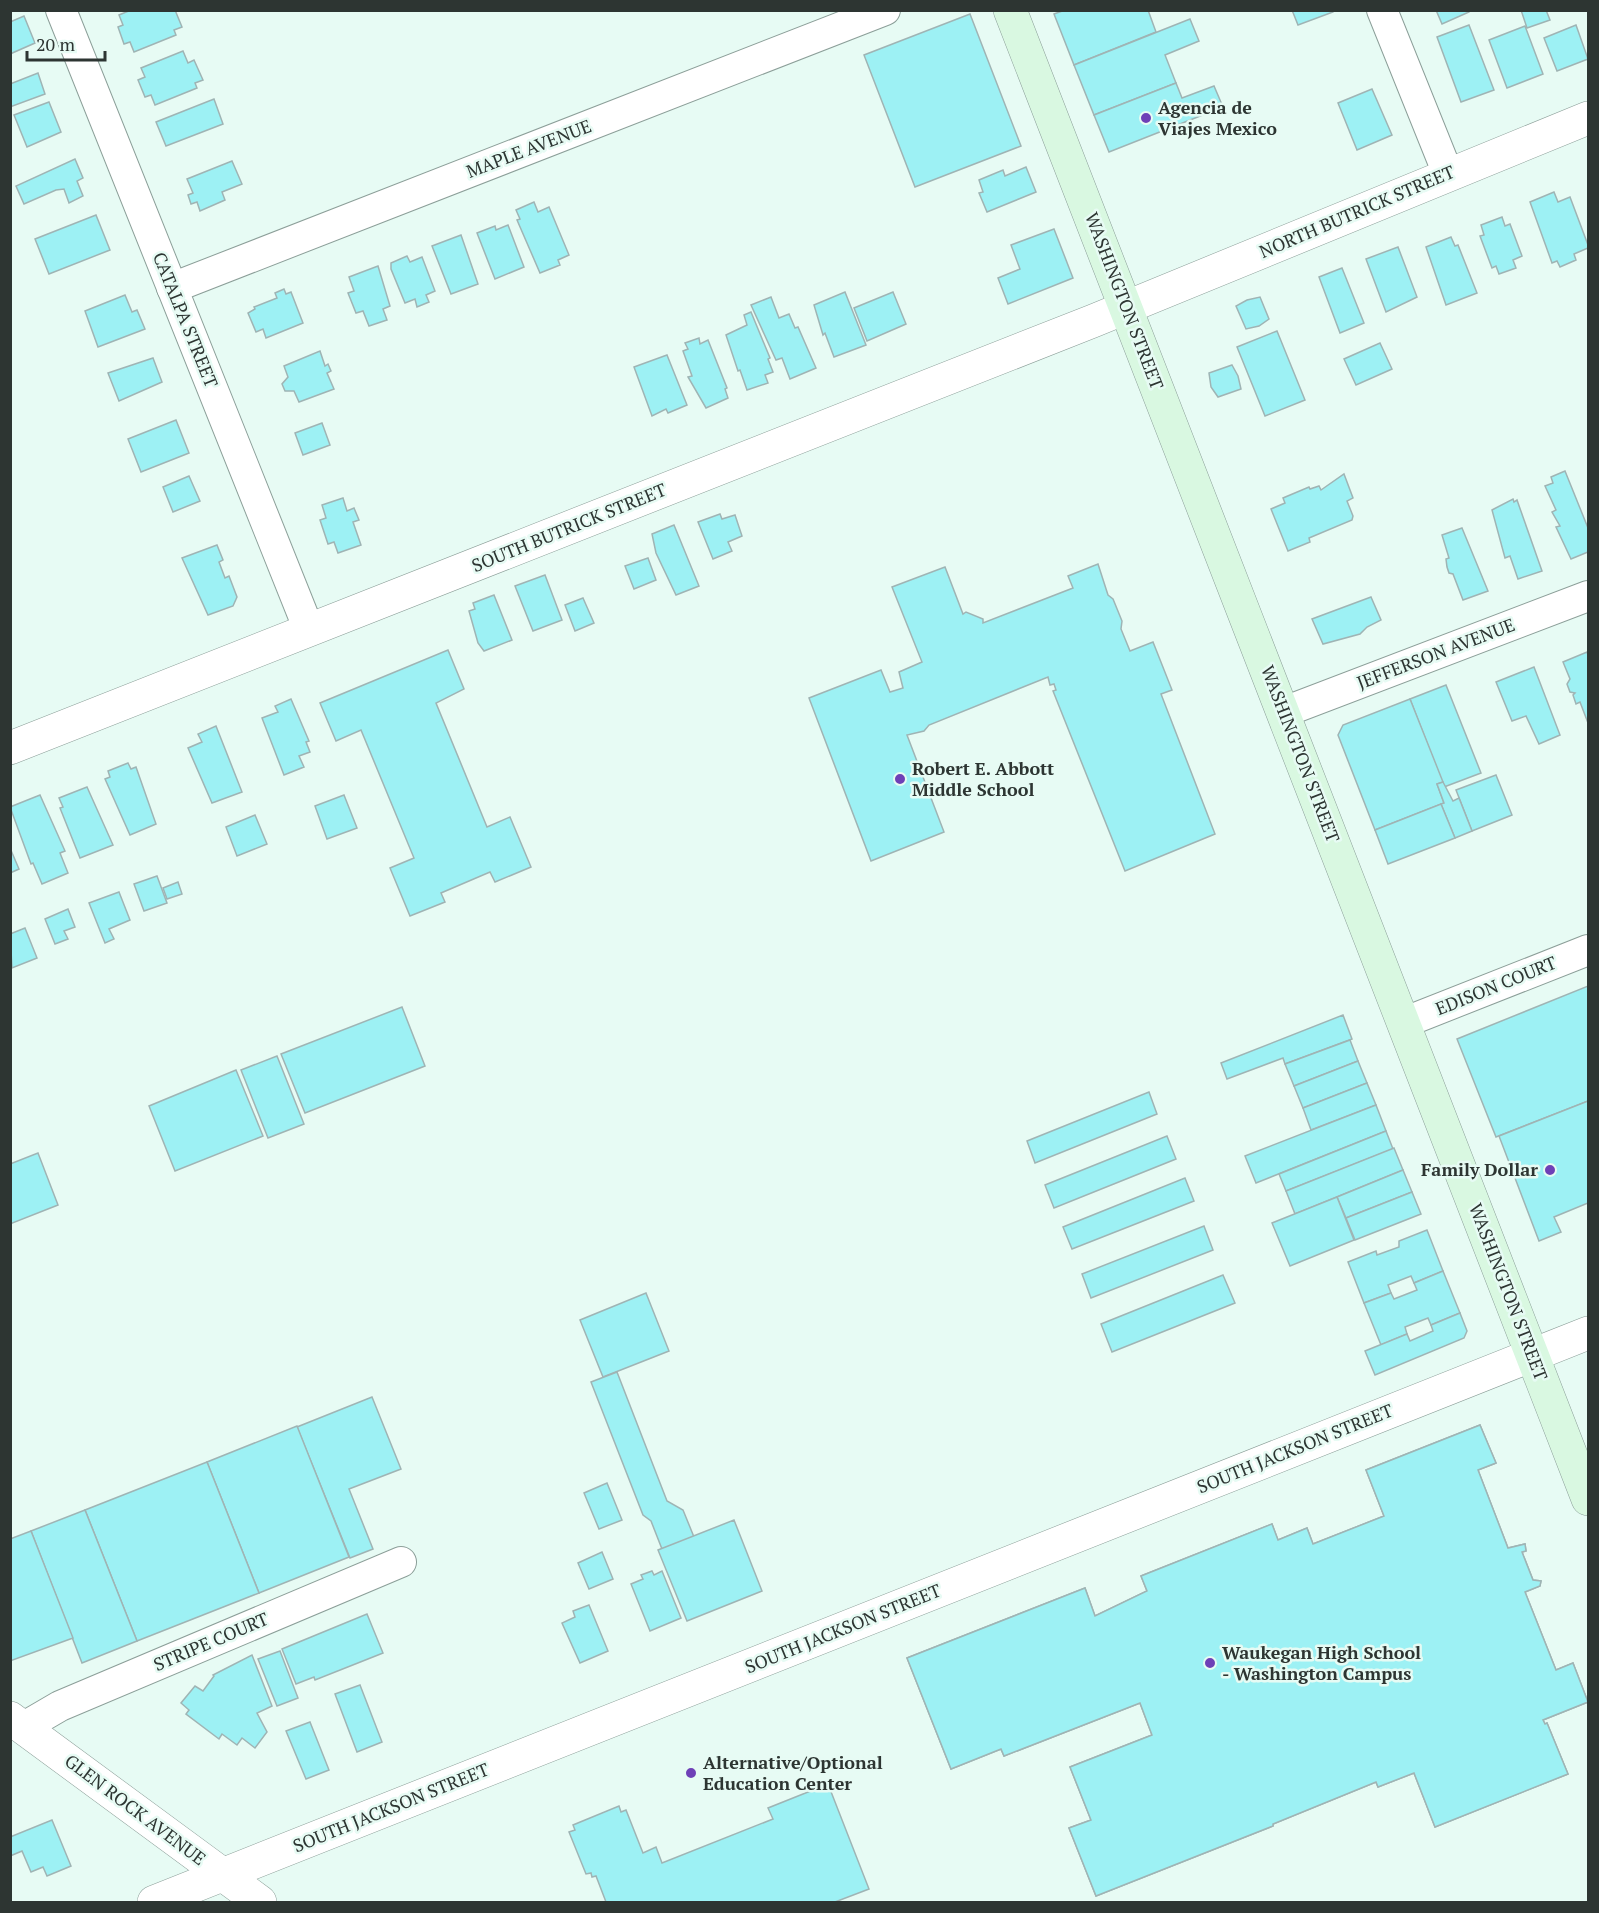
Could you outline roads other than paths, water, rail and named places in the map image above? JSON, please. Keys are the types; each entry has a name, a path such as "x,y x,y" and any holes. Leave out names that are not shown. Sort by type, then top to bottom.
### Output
{"main road":[{"name":"WASHINGTON STREET","path":"1010,10 1588,1499"}],"street":[{"name":"CATALPA STREET","path":"61,10 309,630"},
{"name":"MAPLE AVENUE","path":"172,288 885,10"},
{"path":"1383,10 1448,174"},
{"name":"NORTH BUTRICK STREET","path":"1127,307 1588,118"},
{"name":"SOUTH BUTRICK STREET","path":"13,740 309,630 1127,307"},
{"name":"JEFFERSON AVENUE","path":"1284,712 1588,596"},
{"name":"EDISON COURT","path":"1403,1023 1588,950"},
{"name":"SOUTH JACKSON STREET","path":"154,1902 1588,1333"},
{"name":"STRIPE COURT","path":"17,1722 401,1562"},
{"name":"GLEN ROCK AVENUE","path":"17,1722 260,1902"}],"place":[{"name":"Agencia de Viajes Mexico","path":"1146,118"},
{"name":"Robert E. Abbott Middle School","path":"900,779"},
{"name":"Family Dollar","path":"1550,1170"},
{"name":"Waukegan High School - Washington Campus","path":"1210,1663"},
{"name":"Alternative/Optional Education Center","path":"691,1773"}]}
